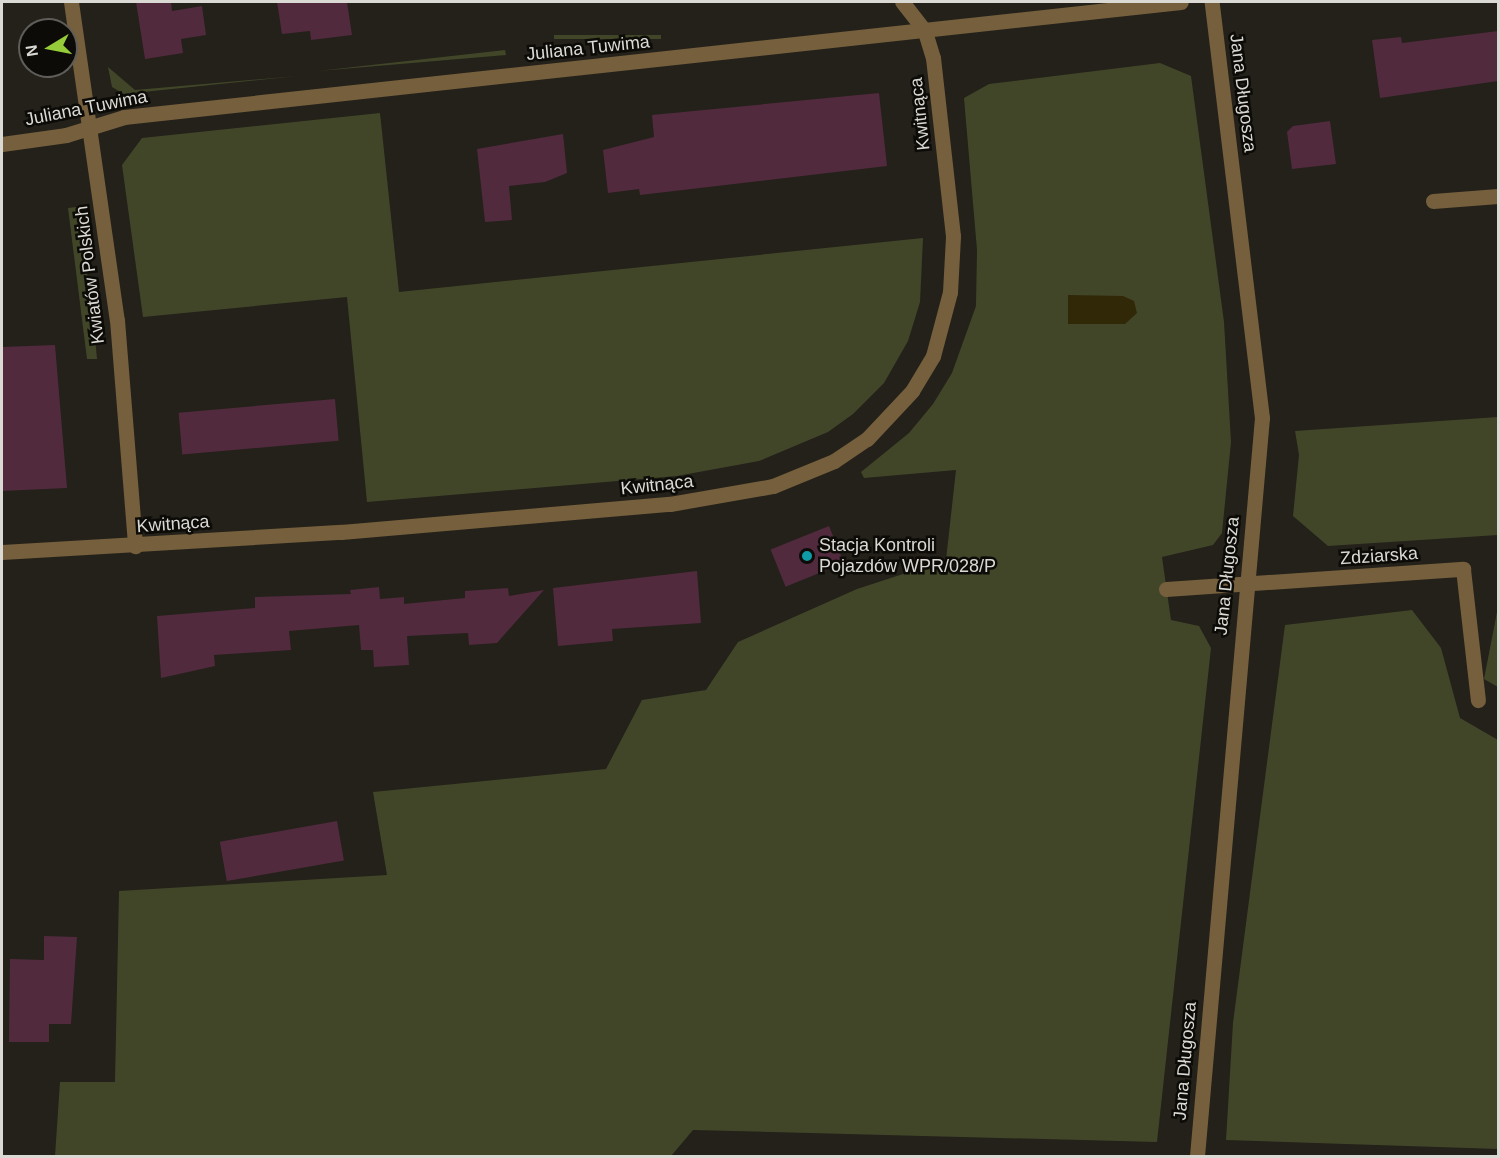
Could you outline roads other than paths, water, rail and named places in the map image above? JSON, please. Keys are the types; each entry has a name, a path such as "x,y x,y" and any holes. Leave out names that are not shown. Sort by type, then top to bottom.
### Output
{"street":[{"name":"Kwiatów Polskich","path":"72,2 92,124 117,320 135,546"},
{"path":"902,2 925,31"},
{"name":"Juliana Tuwima","path":"2,144 66,135 92,124 1181,2"},
{"name":"Jana Długosza","path":"1197,1156 1262,418 1212,2"},
{"name":"Kwitnąca","path":"2,552 135,546 710,499 785,483 849,451 912,391 933,356 946,315 953,236 939,91 925,31"},
{"path":"1433,201 1498,196"},
{"name":"Zdziarska","path":"1166,589 1462,569 1478,700"}],"place":[{"name":"Stacja Kontroli Pojazdów WPR/028/P","path":"807,556"}]}
